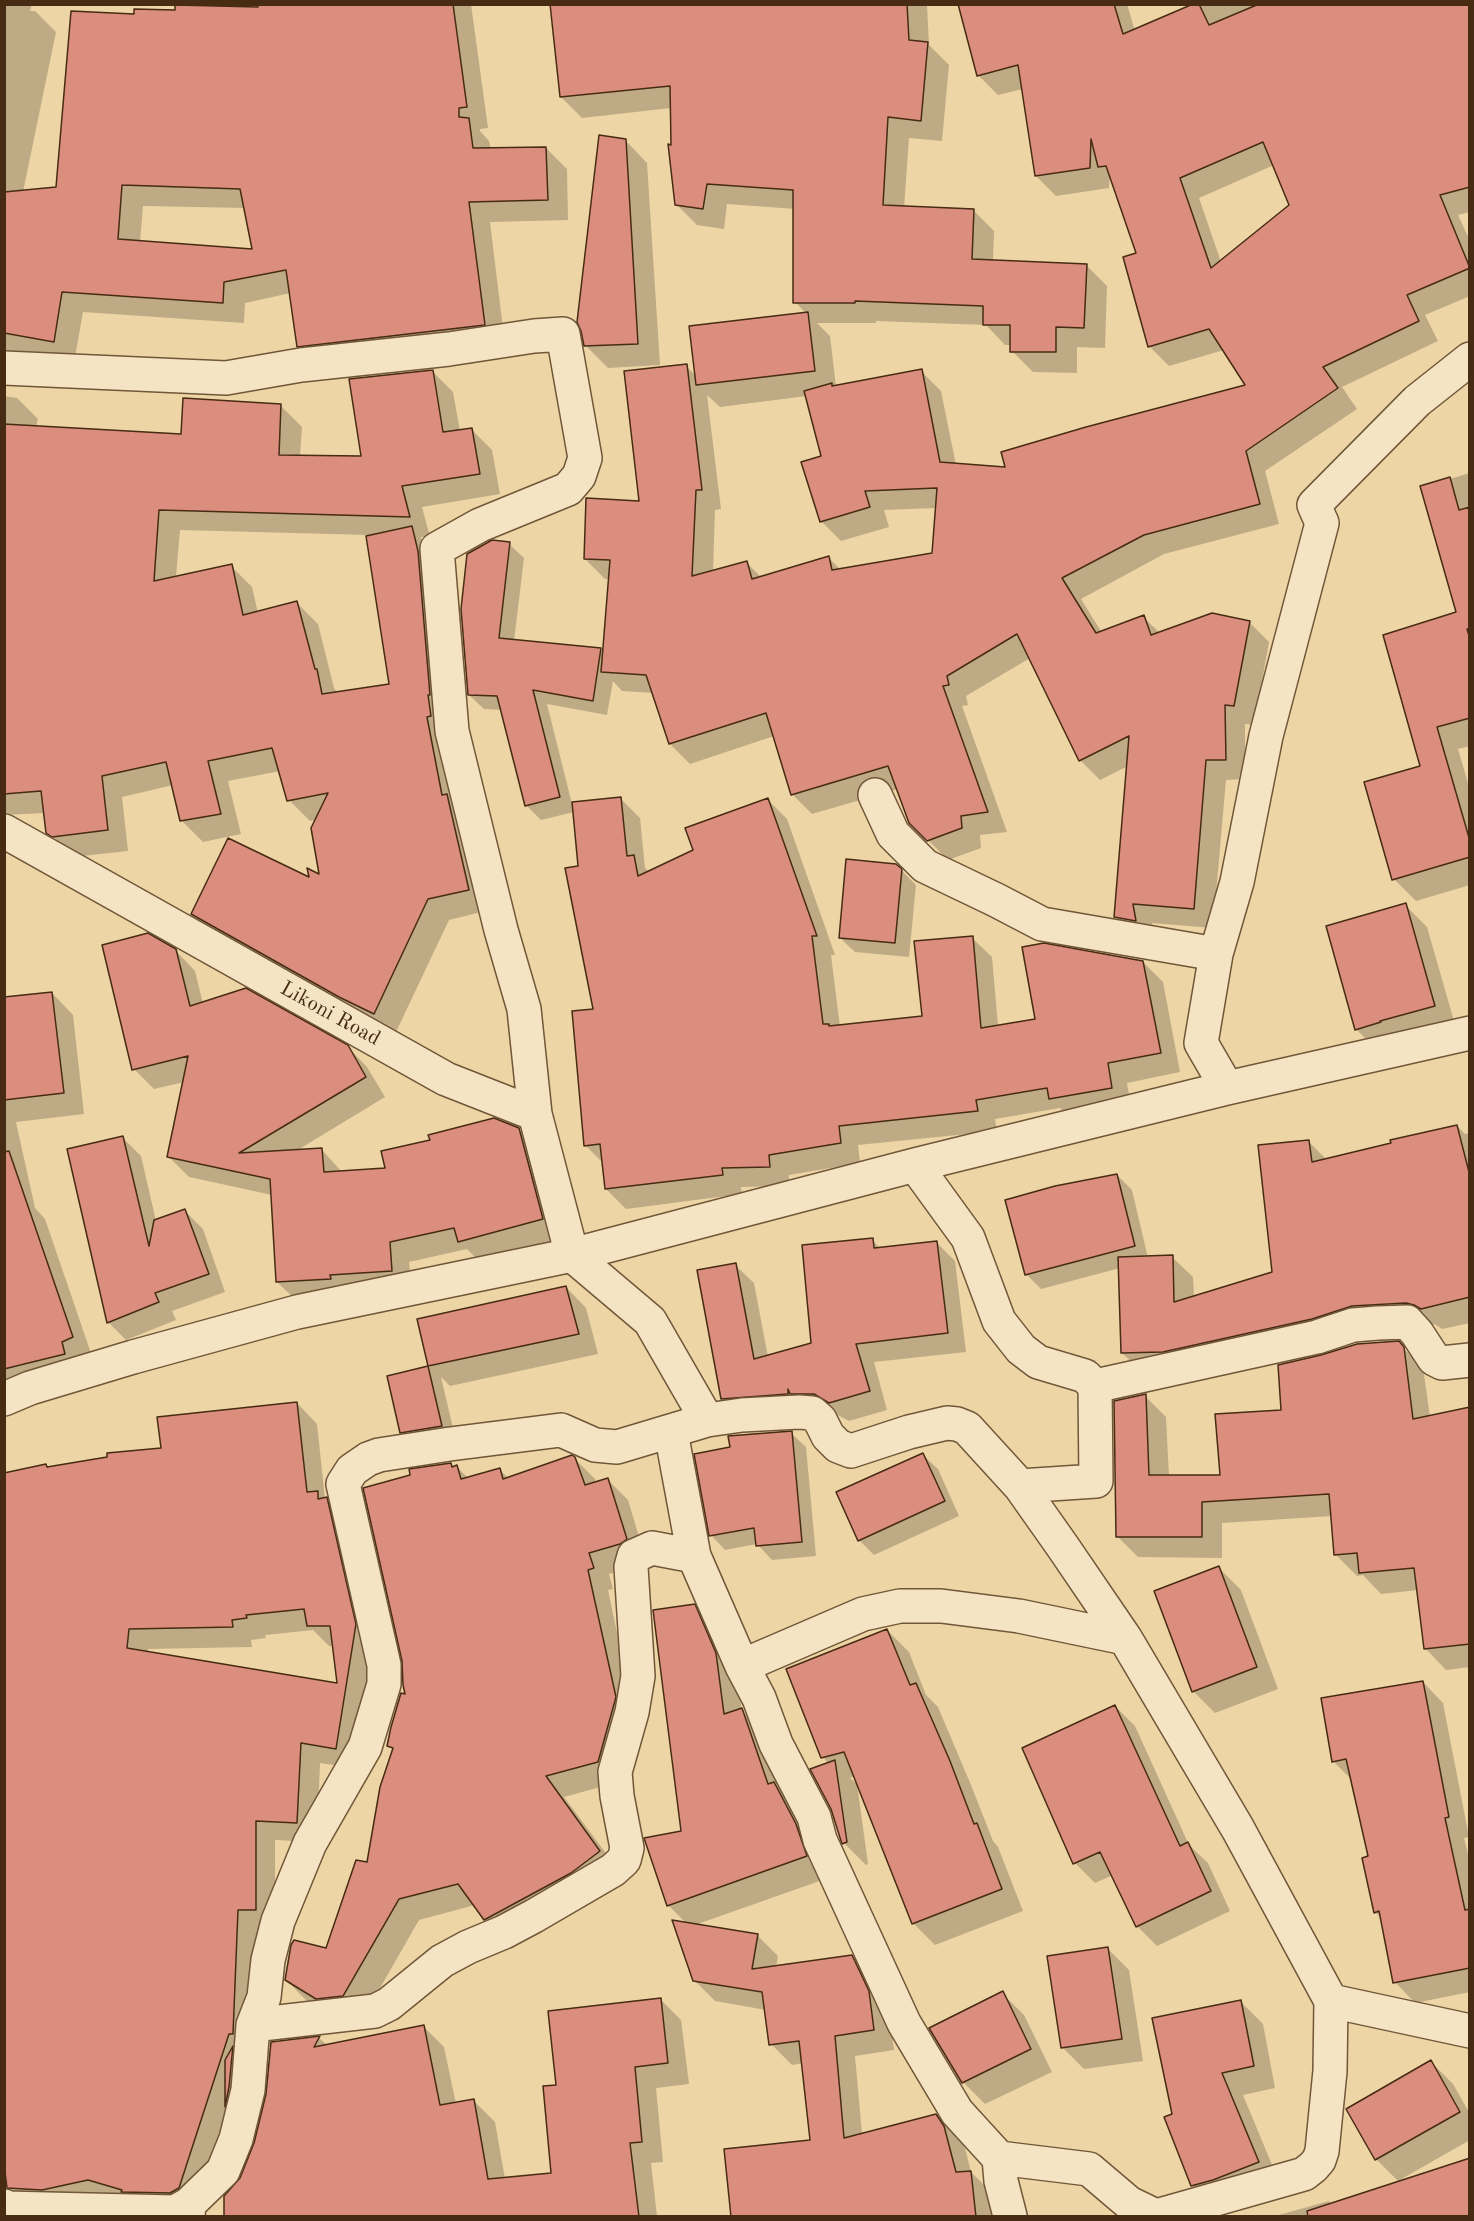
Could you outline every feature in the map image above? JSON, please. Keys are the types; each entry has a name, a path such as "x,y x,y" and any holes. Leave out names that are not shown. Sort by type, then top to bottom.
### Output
{"street":[{"path":"4,368 226,378 302,365 563,334 585,458 579,476 568,489 480,525 437,549 452,731 498,919 524,1009 535,1114 572,1255 650,1321 707,1420"},
{"path":"1227,1088 1201,1043 1216,954 1237,882 1266,736 1322,523 1314,505 1417,401 1470,359"},
{"path":"875,795 893,834 925,866 1042,924 1216,954"},
{"name":"Likoni Road","path":"4,831 447,1079 535,1114"},
{"path":"4,1399 134,1356 297,1312 572,1255 915,1165 1227,1088 1470,1033"},
{"path":"915,1165 968,1238 999,1322 1013,1340 1038,1362 1085,1376 1095,1386 1096,1481 1020,1486"},
{"path":"1095,1386 1317,1337 1353,1325 1377,1323 1407,1322 1418,1333 1434,1359 1442,1364 1470,1360"},
{"path":"4,2206 5,2208 176,2212 188,2210 223,2171 237,2139 248,2090 253,2025 264,1997 268,1960 278,1921 310,1843 365,1747 384,1684 384,1665 343,1484 352,1470 368,1459 379,1455 551,1431 561,1430 604,1447 617,1447 707,1420 742,1415 799,1412 812,1413 820,1420 828,1436 838,1446 851,1451 909,1432 947,1423 957,1424 967,1428 1020,1486 1125,1638 1238,1829 1331,2001 1330,2071 1322,2151 1314,2167 1304,2174 1156,2216 1129,2203 1089,2169 999,2158"},
{"path":"671,1432 694,1556 741,1666 759,1698 776,1744 814,1817 820,1840 904,2023 957,2112 999,2158 1001,2181 1010,2217"},
{"path":"253,2025 375,2011 389,2004 442,1960 524,1921 613,1870 624,1860 627,1848 615,1772 632,1712 638,1676 631,1567 634,1556 652,1548 694,1556"},
{"path":"741,1666 863,1614 900,1606 941,1606 1019,1616 1125,1638"},
{"path":"1331,2001 1470,2031"}],"building":[{"path":"258,4 453,4 467,107 459,108 459,117 469,118 473,148 546,147 548,200 469,202 485,325 297,347 286,270 224,282 223,303 62,292 54,342 4,333 4,192 56,187 71,11 134,14 134,9 175,10 175,5 258,7","holes":["122,185 240,189 252,249 118,239"]},
{"path":"550,4 907,4 909,40 928,42 921,121 888,117 883,205 974,209 972,259 1087,264 1084,328 1056,327 1056,352 1010,352 1010,325 983,325 983,306 855,301 855,303 793,303 793,190 707,184 703,209 675,205 668,144 671,145 670,86 560,97"},
{"path":"958,4 1114,4 1123,34 1193,4 1199,4 1209,25 1259,4 1470,4 1470,187 1440,195 1470,268 1407,295 1419,321 1323,367 1338,388 1246,451 1260,504 1144,535 1062,578 1096,633 1144,615 1151,635 1212,613 1250,621 1234,706 1225,705 1226,760 1206,760 1194,909 1133,904 1136,921 1114,917 1129,736 1079,761 1017,634 947,676 949,685 943,686 988,812 961,816 962,828 927,841 909,823 888,766 791,795 766,713 669,744 646,675 601,672 610,560 584,559 586,498 639,501 624,371 687,364 702,490 696,490 692,576 747,561 752,579 829,556 832,570 932,553 937,488 865,491 870,507 820,522 801,462 821,456 804,391 832,383 832,386 922,369 940,462 1005,467 1001,452 1245,385 1209,329 1148,347 1123,257 1136,253 1106,166 1098,167 1091,139 1090,168 1035,176 1018,65 977,76","holes":["1263,142 1289,205 1211,268 1180,178"]},
{"path":"599,135 626,139 638,344 584,346 577,322"},
{"path":"808,312 815,371 696,385 689,326"},
{"path":"433,370 443,432 472,428 480,474 402,486 410,517 159,510 154,581 232,564 243,615 297,601 322,694 389,684 366,536 412,526 418,551 430,695 428,695 431,716 427,717 442,795 447,794 469,890 428,899 374,1014 339,997 191,914 228,838 309,877 307,868 319,874 311,828 328,793 287,801 272,748 208,761 221,814 180,821 166,762 102,776 108,830 52,837 46,833 41,791 4,794 4,424 181,434 183,398 281,404 279,455 361,456 349,379"},
{"path":"1450,477 1459,510 1470,507 1470,629 1467,629 1470,639 1470,718 1437,727 1470,841 1470,857 1392,880 1364,782 1420,766 1383,635 1456,612 1420,486"},
{"path":"492,540 510,542 499,638 601,648 593,701 533,690 560,797 525,806 497,696 468,695 461,609 467,554"},
{"path":"621,797 627,856 634,855 638,876 693,850 685,828 768,798 817,936 812,936 823,1024 829,1024 829,1026 922,1016 914,941 973,936 981,1028 1035,1019 1022,947 1044,943 1143,961 1161,1053 1108,1063 1112,1088 1049,1099 1047,1088 976,1100 978,1111 839,1126 841,1143 769,1155 770,1167 722,1168 723,1175 605,1189 600,1144 584,1146 572,1011 593,1009 565,868 578,866 572,802"},
{"path":"846,859 896,864 902,869 895,943 839,938"},
{"path":"1406,903 1435,1006 1355,1030 1326,926"},
{"path":"148,933 176,949 190,1006 246,988 348,1045 366,1077 239,1153 322,1148 324,1172 385,1168 381,1151 430,1140 428,1135 494,1118 519,1128 543,1219 458,1242 454,1228 390,1242 392,1271 330,1275 331,1279 276,1282 270,1179 167,1157 188,1056 132,1070 102,945"},
{"path":"52,992 64,1093 4,1100 4,997"},
{"path":"1457,1125 1470,1176 1470,1297 1421,1309 1406,1303 1352,1306 1312,1319 1163,1352 1121,1353 1118,1257 1173,1255 1174,1302 1272,1272 1258,1145 1309,1140 1312,1162 1391,1143 1390,1140"},
{"path":"123,1136 149,1246 154,1220 185,1209 209,1274 155,1293 159,1302 107,1323 67,1149"},
{"path":"9,1151 73,1337 62,1342 65,1354 4,1369 4,1152"},
{"path":"1117,1174 1135,1246 1025,1275 1005,1200 1055,1186"},
{"path":"873,1238 874,1248 937,1241 948,1333 856,1344 870,1391 829,1403 814,1394 790,1394 788,1389 788,1394 721,1399 697,1270 736,1263 754,1359 811,1343 802,1245"},
{"path":"566,1286 579,1334 428,1366 417,1319"},
{"path":"1399,1341 1404,1347 1413,1419 1470,1407 1470,1644 1424,1649 1414,1568 1359,1573 1357,1553 1334,1555 1329,1494 1202,1502 1202,1537 1116,1537 1114,1401 1146,1394 1149,1475 1220,1475 1215,1414 1281,1410 1278,1365 1357,1344"},
{"path":"428,1366 442,1426 400,1433 387,1376"},
{"path":"297,1402 307,1492 318,1491 318,1499 327,1497 356,1624 336,1749 301,1743 297,1823 256,1821 256,1910 238,1910 233,2034 229,2034 179,2188 170,2193 121,2192 122,2190 88,2180 42,2190 7,2188 4,2164 4,1473 46,1464 47,1467 107,1457 107,1453 161,1448 157,1417","holes":["304,1609 307,1626 330,1626 337,1683 127,1648 129,1629 233,1627 232,1620 247,1618 246,1615"]},
{"path":"792,1431 802,1542 756,1546 754,1528 709,1536 694,1454 730,1447 728,1436"},
{"path":"923,1453 945,1501 858,1541 836,1492"},
{"path":"572,1455 575,1457 585,1485 608,1478 627,1539 620,1544 589,1553 594,1568 588,1570 616,1697 598,1762 546,1776 600,1851 571,1873 484,1920 458,1884 399,1899 343,1996 316,1999 285,1980 291,1945 294,1940 326,1948 356,1860 367,1862 380,1787 393,1748 387,1746 391,1727 401,1693 405,1694 402,1661 363,1488 410,1475 409,1469 451,1463 452,1467 457,1465 461,1479 500,1468 503,1479"},
{"path":"1219,1566 1257,1667 1192,1692 1154,1591"},
{"path":"695,1604 716,1653 724,1714 742,1708 768,1784 774,1782 796,1824 807,1856 667,1906 644,1838 681,1831 653,1610"},
{"path":"887,1629 910,1685 916,1683 974,1824 977,1823 1002,1889 912,1924 844,1752 821,1758 786,1669"},
{"path":"1423,1681 1449,1817 1445,1818 1465,1910 1470,1909 1470,1968 1393,1983 1379,1911 1374,1913 1362,1858 1368,1856 1346,1759 1332,1762 1321,1698"},
{"path":"1115,1705 1180,1846 1188,1842 1211,1891 1136,1927 1100,1852 1073,1864 1022,1748"},
{"path":"835,1760 847,1842 842,1844 831,1809 810,1769"},
{"path":"672,1920 758,1934 752,1969 852,1955 869,1991 874,2030 835,2036 844,2138 936,2114 944,2126 956,2172 971,2171 976,2217 731,2217 724,2149 810,2140 799,2041 769,2045 762,1992 693,1981"},
{"path":"1108,1947 1122,2039 1061,2048 1047,1956"},
{"path":"1003,1991 1031,2049 962,2083 929,2028"},
{"path":"661,1998 668,2063 635,2067 642,2142 630,2143 639,2217 224,2217 224,2196 240,2178 254,2143 266,2094 271,2042 320,2036 314,2047 424,2025 440,2105 474,2099 488,2179 551,2173 543,2086 556,2085 548,2011"},
{"path":"1241,2000 1254,2066 1222,2073 1259,2162 1191,2186 1164,2117 1172,2114 1152,2018"},
{"path":"233,2046 229,2087 225,2107 225,2060"},
{"path":"1431,2060 1460,2112 1375,2160 1346,2109"},
{"path":"1470,2158 1470,2217 1308,2217 1307,2211"}]}
